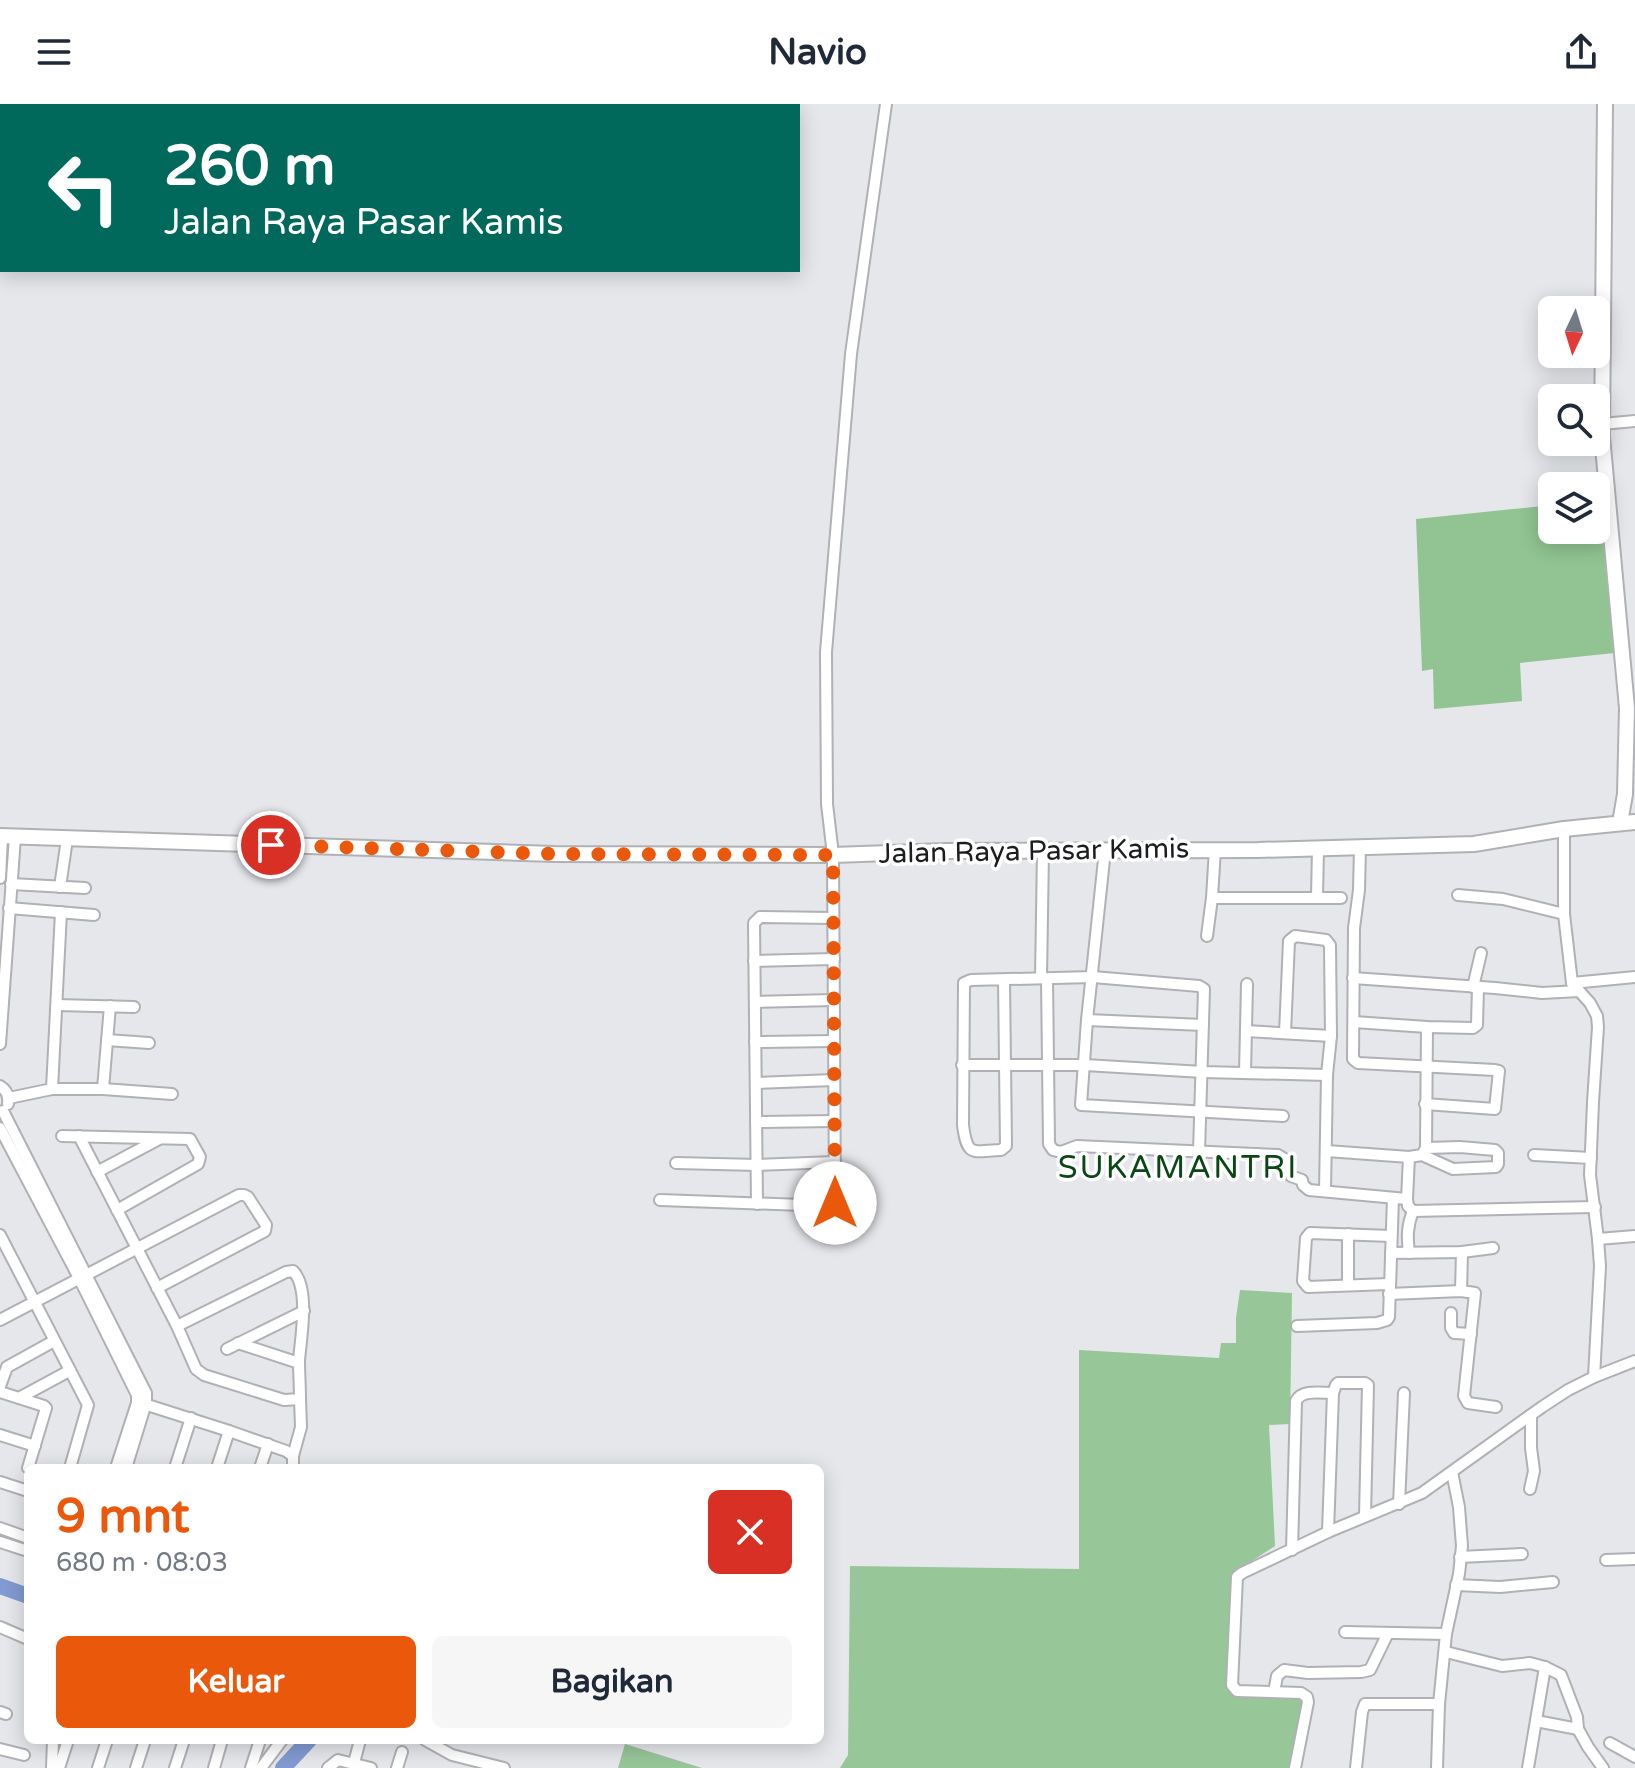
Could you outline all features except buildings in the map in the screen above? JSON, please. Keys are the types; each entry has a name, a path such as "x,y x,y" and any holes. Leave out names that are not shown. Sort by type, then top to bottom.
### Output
{"main road":[{"path":"1602,384 1605,104"},
{"path":"1605,456 1631,707 1625,794 1627,822"},
{"name":"Jalan Raya Pasar Kamis","path":"6,837 554,854 833,855 1474,844 1627,822"}],"street":[{"path":"660,1200 830,1206 835,1203 833,855 827,804 826,652 851,354 886,104"},
{"path":"1610,423 1635,421"},
{"path":"1564,829 1564,914 1575,987 1590,1003 1597,1016 1598,1027 1590,1175 1600,1266 1594,1377"},
{"path":"0,878 6,837"},
{"path":"0,1044 9,908 6,837"},
{"path":"60,887 67,839"},
{"path":"1360,847 1353,978 1353,1057 1356,1062 1498,1070 1495,1109 1425,1104"},
{"path":"1317,897 1318,848"},
{"path":"1207,936 1215,849"},
{"path":"1105,850 1081,1105 1283,1116"},
{"path":"1043,851 1049,1144 1053,1150 1061,1152 1077,1146 1278,1155 1288,1161 1291,1176 1302,1180 1306,1188 1407,1199"},
{"path":"7,889 85,888"},
{"path":"1458,895 1503,899 1564,914"},
{"path":"1212,898 1341,898"},
{"path":"9,908 94,915"},
{"path":"52,1089 61,912"},
{"path":"757,1204 755,921 760,917 833,918"},
{"path":"1285,1033 1289,941 1295,936 1326,940 1330,945 1331,1036 1327,1075 1325,1191"},
{"path":"1354,1022 1476,1027 1473,987 1481,953"},
{"path":"754,961 834,959"},
{"path":"1004,980 1006,1146 1001,1150 972,1151 964,1135 964,983 971,980 1093,977 1202,987 1203,1072 1199,1152"},
{"path":"1353,978 1542,993 1635,977"},
{"path":"1245,1073 1247,984"},
{"path":"755,1002 834,1000"},
{"path":"57,1005 134,1007"},
{"path":"103,1089 110,1006"},
{"path":"1087,1020 1203,1025"},
{"path":"1424,1152 1427,1027"},
{"path":"1246,1031 1331,1036"},
{"path":"107,1040 149,1043"},
{"path":"755,1042 834,1041"},
{"path":"962,1065 1085,1065 1327,1075"},
{"path":"756,1083 834,1080"},
{"path":"0,1086 9,1098 1,1112 142,1403 268,1444 293,1456"},
{"path":"9,1098 52,1089 172,1094"},
{"path":"756,1122 834,1121"},
{"path":"0,1128 82,1276"},
{"path":"62,1136 189,1138 200,1162 117,1210"},
{"path":"79,1136 199,1372 284,1400 300,1399"},
{"path":"97,1172 159,1139"},
{"path":"1327,1151 1409,1157 1424,1152 1460,1147 1496,1150 1498,1164 1496,1167 1453,1169 1424,1152"},
{"path":"1534,1155 1591,1158"},
{"path":"1409,1157 1407,1199 1413,1211 1595,1207"},
{"path":"676,1163 757,1165 835,1162"},
{"path":"0,1320 239,1195 248,1197 266,1225 265,1231 157,1288"},
{"path":"1297,1326 1384,1322 1389,1317 1393,1198"},
{"path":"1409,1253 1407,1226 1413,1211"},
{"path":"1348,1234 1348,1285"},
{"path":"0,1235 88,1405 71,1464"},
{"path":"1391,1236 1308,1235 1303,1281 1308,1287 1348,1285 1475,1293 1464,1396 1468,1403 1496,1407"},
{"path":"1598,1239 1635,1236"},
{"path":"1391,1253 1462,1252 1493,1248"},
{"path":"1461,1291 1462,1252"},
{"path":"177,1326 293,1271 299,1279 304,1311 299,1363 301,1427 293,1464"},
{"path":"227,1349 304,1311"},
{"path":"1451,1313 1454,1333 1471,1334"},
{"path":"29,1464 46,1408 0,1389 7,1367 54,1341"},
{"path":"238,1343 299,1363"},
{"path":"1295,1768 1307,1697 1301,1693 1237,1691 1232,1685 1237,1577 1328,1532 1422,1493 1568,1390 1635,1361"},
{"path":"19,1398 69,1371"},
{"path":"1328,1532 1333,1393 1338,1383 1368,1385 1365,1516"},
{"path":"1292,1550 1296,1401 1303,1394 1333,1393"},
{"path":"1399,1504 1404,1393"},
{"path":"118,1464 142,1403"},
{"path":"127,1464 142,1403"},
{"path":"1530,1489 1534,1471 1531,1415"},
{"path":"176,1464 191,1418"},
{"path":"218,1464 229,1431"},
{"path":"0,1435 35,1446"},
{"path":"261,1464 268,1444"},
{"path":"1437,1768 1446,1634 1462,1546 1452,1472"},
{"path":"0,1482 24,1490"},
{"path":"0,1528 24,1537"},
{"path":"0,1542 24,1550"},
{"path":"1460,1557 1522,1554"},
{"path":"1606,1560 1635,1559"},
{"path":"1456,1585 1500,1587 1553,1582"},
{"path":"0,1627 24,1636"},
{"path":"1345,1632 1446,1634"},
{"path":"1274,1692 1277,1676 1284,1670 1308,1673 1370,1670 1388,1633"},
{"path":"1446,1652 1502,1666 1530,1663 1561,1675 1577,1717 1578,1729 1603,1768"},
{"path":"1528,1768 1545,1667"},
{"path":"1356,1768 1365,1704 1439,1704"},
{"path":"1536,1721 1578,1729"},
{"path":"1610,1743 1632,1753"},
{"path":"52,1768 53,1744"},
{"path":"59,1768 67,1744"},
{"path":"98,1768 106,1744"},
{"path":"136,1768 144,1744"},
{"path":"175,1768 183,1744"},
{"path":"214,1768 221,1744"},
{"path":"251,1768 259,1744"},
{"path":"261,1768 279,1744"},
{"path":"354,1763 359,1744"},
{"path":"432,1744 452,1755 504,1768"},
{"path":"0,1749 24,1755"},
{"path":"397,1768 402,1752"},
{"path":"328,1768 338,1760 371,1768"}],"green space":[{"path":"1538,506 1538,544 1603,544 1614,653 1520,663 1522,701 1434,709 1433,669 1422,671 1416,519"},
{"path":"1240,1290 1292,1293 1290,1424 1269,1425 1275,1546 1233,1573 1233,1694 1303,1696 1291,1768 840,1768 848,1755 850,1566 1079,1569 1079,1350 1219,1358 1221,1343 1236,1343"},
{"path":"625,1744 702,1768 618,1768"}],"waterway":[{"path":"0,1586 24,1595"},
{"path":"283,1768 305,1744"}],"district":[{"name":"SUKAMANTRI","path":"1178,1168"}],"route":[{"path":"271,845 554,854 833,855 835,1203"}]}
